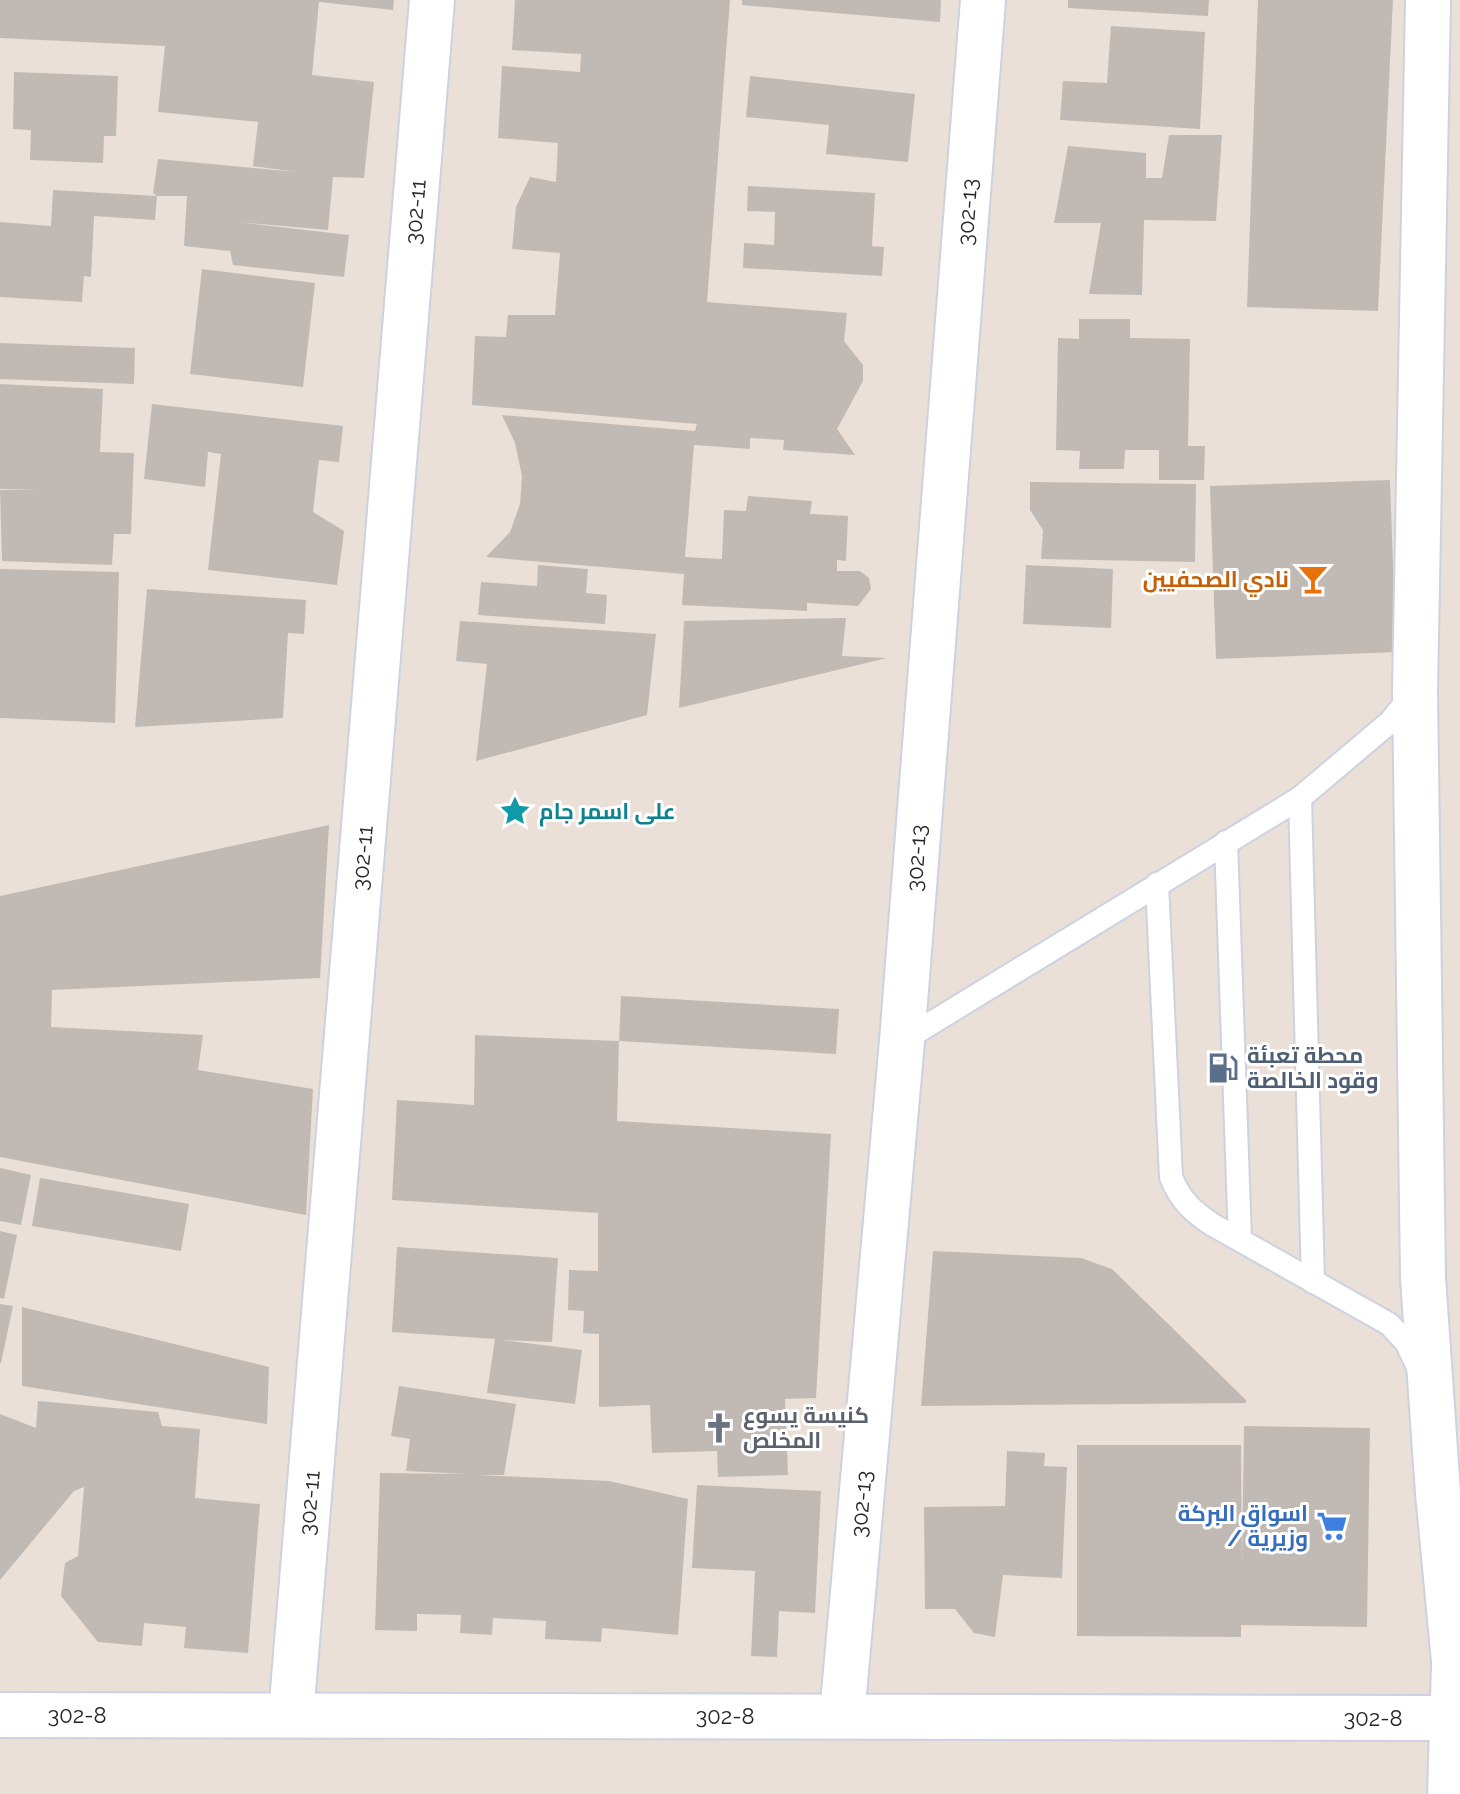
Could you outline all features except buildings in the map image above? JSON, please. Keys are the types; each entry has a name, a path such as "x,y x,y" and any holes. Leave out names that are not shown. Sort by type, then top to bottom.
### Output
{"street":[{"name":"302-11","path":"291,1715 432,0"},
{"name":"302-13","path":"842,1716 902,1041 983,0"},
{"path":"1428,0 1415,691 1423,1278 1454,1661"},
{"path":"1450,1794 1460,1540"},
{"name":"302-8","path":"0,1715 1451,1718"}],"lane":[{"path":"902,1041 1300,798 1390,722 1415,691"},
{"path":"1300,798 1313,1282"},
{"path":"1226,842 1240,1240"},
{"path":"1157,884 1171,1177 1178,1195 1193,1212 1389,1324 1406,1342 1431,1396"}],"place":[{"name":"نادي الصحفيين","path":"1313,579"},
{"name":"علی اسمر جام","path":"515,811"},
{"name":"محطة تعبئة وقود الخالصة","path":"1223,1068"},
{"name":"كنيسة يسوع المخلص","path":"719,1428"},
{"name":"اسواق البركة / وزيرية","path":"1332,1526"}]}
